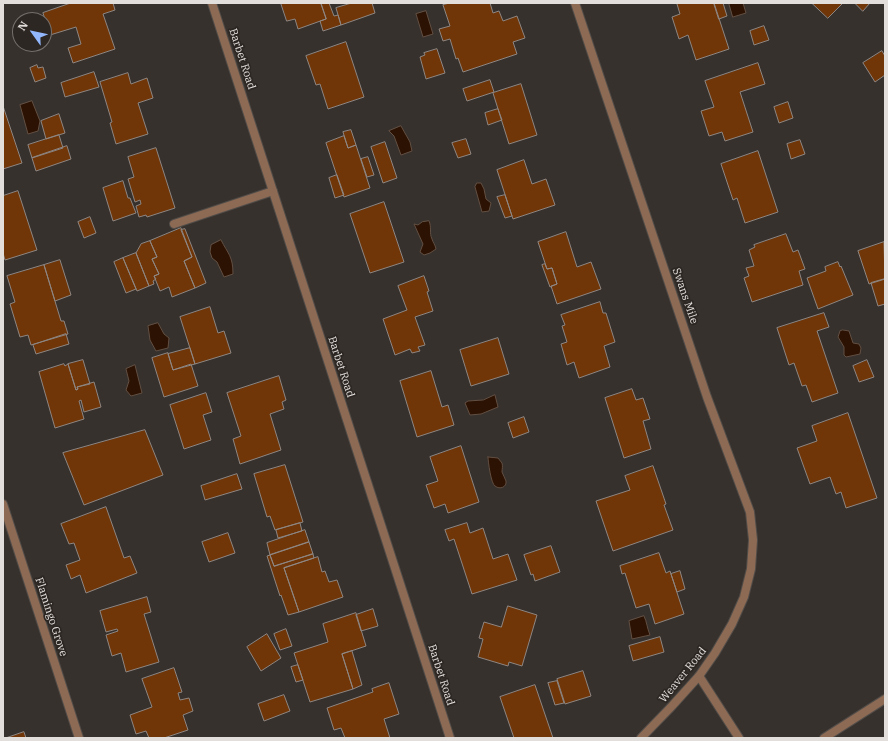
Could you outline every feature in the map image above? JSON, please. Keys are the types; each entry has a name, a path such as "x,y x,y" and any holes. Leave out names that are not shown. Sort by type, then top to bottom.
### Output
{"street":[{"name":"Barbet Road","path":"212,3 450,738"},
{"name":"Swans Mile","path":"575,3 707,396 750,512 753,540 751,569 744,597"},
{"path":"174,224 273,191"},
{"name":"Flamingo Grove","path":"3,504 79,738"},
{"name":"Weaver Road","path":"641,738 699,676 732,624 744,597"},
{"path":"699,676 739,738"},
{"path":"824,738 885,699"}],"shaded area":[{"path":"729,3 743,3 746,13 733,17"},
{"path":"426,11 433,34 423,37 416,14"},
{"path":"32,101 40,121 38,131 28,134 20,105"},
{"path":"401,126 410,142 412,151 401,155 394,136 389,131"},
{"path":"477,183 481,183 486,199 491,203 489,211 482,212 475,187"},
{"path":"429,221 431,237 436,249 424,255 420,252 423,244 414,224 418,225 422,222"},
{"path":"221,240 230,256 233,268 233,274 224,277 217,262 212,258 210,252 211,245"},
{"path":"158,323 164,334 169,338 168,348 156,351 150,340 148,326"},
{"path":"840,331 849,331 853,343 859,344 861,348 860,354 846,357 844,355 844,347 838,337"},
{"path":"135,365 142,393 131,396 126,390 129,381 126,369"},
{"path":"495,395 498,407 481,414 470,415 465,403 468,401 483,400"},
{"path":"488,457 498,458 502,463 502,472 506,481 503,487 499,488 495,486 492,481"},
{"path":"644,616 650,635 632,639 629,621"}],"building":[{"path":"71,3 113,3 115,10 103,14 115,49 73,63 68,48 81,44 76,27 52,34 52,12 46,12"},
{"path":"281,3 321,3 326,19 298,29 295,19 287,21"},
{"path":"321,3 329,3 334,16 338,15 341,25 323,31 320,21 326,19"},
{"path":"352,3 372,3 375,13 341,25 336,8"},
{"path":"450,3 490,3 493,13 499,11 503,21 517,16 525,38 513,42 517,54 463,72 458,58 456,59 450,39 443,41 439,29 450,26 443,5"},
{"path":"714,3 729,49 696,60 688,35 679,39 672,17 680,14 677,4"},
{"path":"714,3 723,3 727,16 719,19"},
{"path":"812,3 843,3 828,18"},
{"path":"855,3 870,3 863,11"},
{"path":"764,26 769,40 754,45 750,31"},
{"path":"346,42 364,97 328,109 320,84 316,85 306,56"},
{"path":"437,49 445,73 426,79 420,57 425,55 424,53"},
{"path":"882,51 885,56 885,75 875,82 863,63"},
{"path":"758,63 765,84 740,92 753,132 725,141 722,132 709,136 701,111 714,107 705,81"},
{"path":"37,65 38,68 43,67 46,78 35,82 30,68"},
{"path":"94,72 99,87 65,97 61,83"},
{"path":"128,73 131,84 147,78 153,98 138,103 148,134 116,144 110,123 112,122 100,82"},
{"path":"490,80 494,92 467,101 463,89"},
{"path":"521,84 537,135 509,144 493,93"},
{"path":"788,102 793,118 779,123 774,107"},
{"path":"3,106 22,163 3,169"},
{"path":"498,109 502,120 488,125 485,113"},
{"path":"59,114 65,133 46,139 41,121"},
{"path":"351,130 356,145 348,148 343,132"},
{"path":"59,135 63,148 32,158 28,145"},
{"path":"344,136 348,148 356,145 370,188 344,197 326,143"},
{"path":"466,139 471,154 458,158 452,143"},
{"path":"800,140 805,154 791,159 787,144"},
{"path":"385,142 397,178 383,183 371,147"},
{"path":"67,146 71,159 36,171 32,158"},
{"path":"156,148 175,208 147,217 146,215 139,217 136,206 141,204 140,200 135,202 128,179 134,177 128,157"},
{"path":"758,151 778,212 745,223 737,198 733,200 721,164"},
{"path":"368,157 374,175 367,177 361,159"},
{"path":"524,160 532,184 546,179 555,205 513,219 497,170"},
{"path":"337,175 344,195 335,198 329,178"},
{"path":"123,181 128,198 130,198 136,213 113,221 103,188"},
{"path":"18,191 37,250 5,260 3,253 3,196"},
{"path":"505,195 512,216 505,218 497,197"},
{"path":"384,202 404,262 370,273 350,214"},
{"path":"90,217 96,233 84,238 78,222"},
{"path":"181,228 192,257 184,261 195,288 172,297 169,287 160,291 154,276 159,274 152,259 157,257 150,241"},
{"path":"185,229 206,283 195,288 184,261 192,257 181,230"},
{"path":"566,232 577,267 591,262 601,289 557,304 551,286 557,284 552,268 547,269 538,242"},
{"path":"786,234 793,252 798,250 805,269 799,271 803,285 752,302 744,278 749,276 746,268 754,266 749,250 755,247 754,245"},
{"path":"150,241 157,257 152,259 159,274 154,276 156,279 153,281 154,284 149,286 136,253 141,244"},
{"path":"884,242 885,279 869,284 858,251"},
{"path":"136,253 149,286 137,291 123,258"},
{"path":"123,258 136,289 126,293 114,262"},
{"path":"60,260 71,295 55,301 44,265"},
{"path":"838,262 853,295 818,309 807,278 826,271 825,267"},
{"path":"545,264 547,269 552,268 557,284 550,287 542,265"},
{"path":"44,265 61,321 64,321 68,334 31,345 28,335 20,337 10,304 15,302 7,276"},
{"path":"424,276 433,311 415,317 425,345 418,347 420,351 412,353 410,349 395,355 383,319 407,310 398,286"},
{"path":"885,279 885,304 878,306 871,283"},
{"path":"600,302 603,313 606,313 615,342 604,346 610,367 579,378 574,362 567,365 561,344 567,342 562,326 565,325 561,315"},
{"path":"210,307 218,333 224,331 231,353 195,364 180,317"},
{"path":"824,313 829,327 817,331 838,393 812,402 806,385 802,386 794,363 789,365 777,328"},
{"path":"66,334 69,344 36,354 33,345"},
{"path":"498,338 509,374 471,386 460,350"},
{"path":"190,348 195,364 173,370 168,354"},
{"path":"168,353 173,370 191,364 198,386 164,397 152,358"},
{"path":"83,360 90,384 77,387 78,389 76,390 68,364"},
{"path":"867,360 874,377 859,382 853,366"},
{"path":"64,364 65,366 68,364 76,390 78,389 77,387 94,382 101,407 84,412 81,400 79,401 84,419 55,428 39,372"},
{"path":"431,371 442,407 448,405 454,425 417,437 400,381"},
{"path":"279,376 286,400 282,402 284,409 270,414 281,450 240,464 233,439 241,436 227,393"},
{"path":"632,389 636,400 643,398 650,419 643,421 651,449 624,458 605,398"},
{"path":"206,393 212,412 203,415 211,440 184,449 170,405"},
{"path":"848,413 877,498 846,508 841,492 836,494 830,477 810,484 797,448 817,441 812,426"},
{"path":"524,417 529,432 513,438 508,423"},
{"path":"145,430 163,475 84,505 63,453"},
{"path":"461,446 479,502 448,513 445,504 434,508 426,485 438,481 430,457"},
{"path":"285,465 303,522 275,530 270,516 267,517 254,474"},
{"path":"653,466 673,530 613,551 596,501 630,490 625,476"},
{"path":"237,474 242,489 205,500 201,486"},
{"path":"106,507 124,558 130,556 137,573 86,593 80,575 71,579 66,565 80,560 74,543 69,544 61,524"},
{"path":"300,523 302,531 278,538 276,530"},
{"path":"467,523 470,533 483,528 493,559 508,554 517,580 472,594 454,539 449,541 445,530"},
{"path":"305,530 309,542 270,555 267,543"},
{"path":"228,533 235,553 209,562 202,542"},
{"path":"309,542 313,554 274,566 270,555"},
{"path":"551,546 560,572 535,581 533,574 531,575 524,555"},
{"path":"659,553 666,573 670,571 684,614 655,624 649,604 636,608 625,573 622,574 620,566"},
{"path":"313,554 314,558 284,568 299,612 288,615 267,556 270,555 274,566"},
{"path":"318,557 322,572 325,571 329,582 337,580 343,597 299,612 284,568"},
{"path":"680,571 685,589 677,592 671,574"},
{"path":"147,597 151,612 144,614 159,662 126,672 121,653 112,656 106,635 118,631 117,629 106,632 100,611"},
{"path":"508,606 537,615 522,666 509,662 508,666 478,657 483,639 479,638 484,622 501,627"},
{"path":"373,609 378,626 361,631 356,615"},
{"path":"356,613 366,646 342,654 353,689 310,702 294,653 328,642 323,624"},
{"path":"286,629 292,646 280,650 274,634"},
{"path":"267,634 281,658 261,671 247,647"},
{"path":"660,637 664,652 633,661 629,646"},
{"path":"352,651 362,685 353,689 342,654"},
{"path":"298,665 303,680 296,682 291,667"},
{"path":"174,668 182,692 178,693 180,700 189,698 193,711 183,715 188,730 164,738 149,738 146,731 136,734 130,715 152,707 142,679"},
{"path":"583,671 591,696 565,704 557,679"},
{"path":"557,681 564,703 555,705 548,683"},
{"path":"389,683 399,714 384,719 390,738 345,738 341,728 334,730 327,708 373,692 372,689"},
{"path":"535,685 553,738 514,738 500,697"},
{"path":"284,695 290,711 264,721 258,704"},
{"path":"24,732 26,738 6,738"}]}
